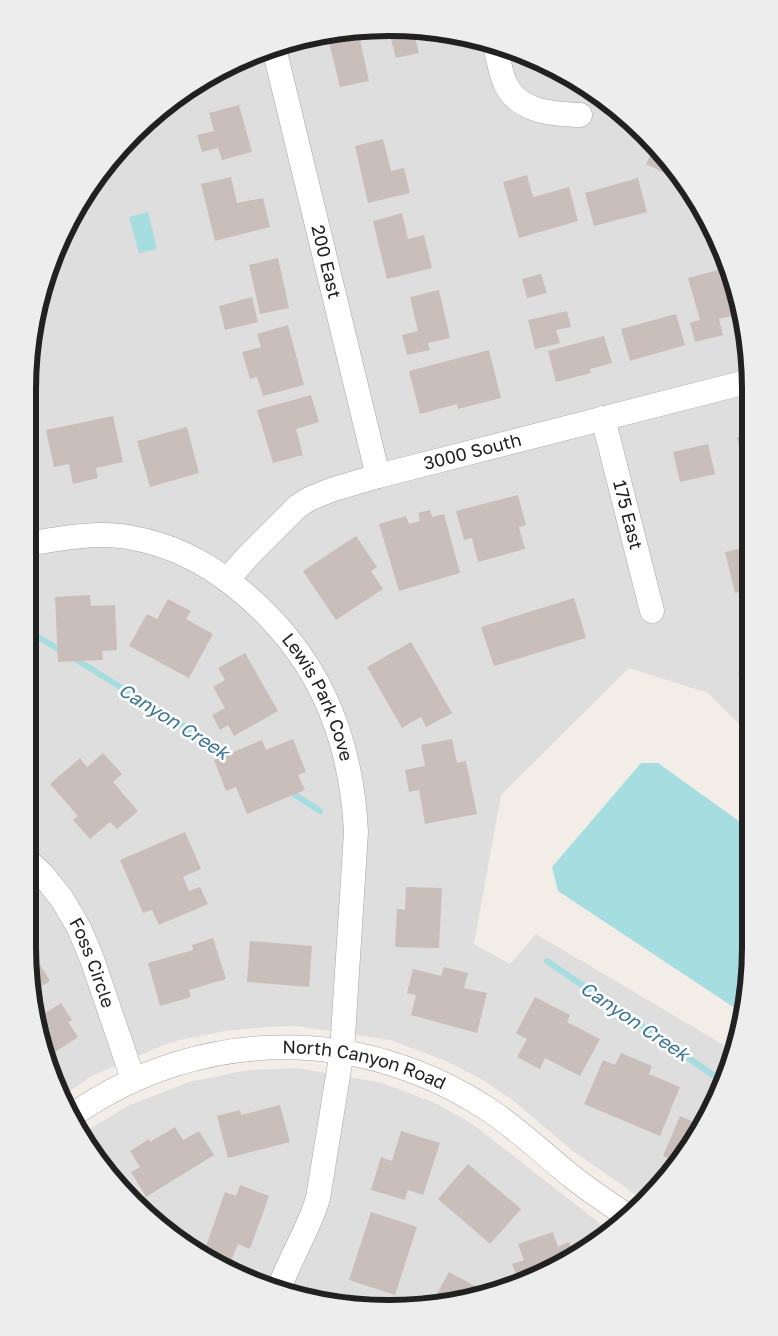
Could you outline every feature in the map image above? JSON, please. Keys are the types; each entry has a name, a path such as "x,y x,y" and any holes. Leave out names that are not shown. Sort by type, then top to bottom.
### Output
{"street":[{"path":"497,54 505,82 517,100 540,111 580,115"},
{"name":"200 East","path":"276,55 378,476"},
{"name":"3000 South","path":"227,580 248,555 298,506 331,490 378,476 742,383"},
{"name":"175 East","path":"603,418 652,612"},
{"name":"Lewis Park Cove","path":"36,543 80,536 106,535 133,538 181,552 201,562 254,601 272,618 312,673 333,716 342,741 350,770 355,801 356,832 342,1051 318,1198 282,1283"},
{"name":"Foss Circle","path":"36,868 62,899 79,928 92,959 133,1079"},
{"name":"North Canyon Road","path":"78,1112 102,1095 133,1079 174,1064 234,1050 288,1046 342,1051 395,1065 457,1090 493,1112 571,1176 622,1212"}],"shaded area":[{"path":"389,36 435,39 458,43 480,48 524,63 565,84 604,109 654,156 669,174 694,213 715,254 723,276 730,298 739,343 742,389 742,727 708,693 629,668 501,795 474,944 510,964 536,934 727,1047 715,1082 682,1143 669,1162 638,1196 573,1151 511,1099 483,1080 446,1061 390,1040 296,1026 225,1031 180,1040 161,1046 92,1076 68,1092 55,1060 43,1016 39,993 36,947 36,389 39,343 43,320 48,298 63,254 84,213 109,174 156,124 193,96 254,63 298,48 320,43 343,39"},
{"path":"297,1068 382,1083 435,1103 471,1123 604,1227 565,1252 524,1273 480,1288 435,1297 389,1300 343,1297 298,1288 254,1273 193,1240 156,1212 109,1162 88,1130 130,1105 189,1082 248,1070"}],"water":[{"path":"148,212 157,249 139,253 129,217"},
{"path":"641,763 658,763 742,823 742,947 736,1009 558,891 552,867"}],"building":[{"path":"390,36 415,37 419,53 396,58"},
{"path":"359,38 369,81 340,87 329,41"},
{"path":"239,105 252,152 222,160 218,148 202,152 197,135 214,131 209,113"},
{"path":"383,139 391,171 404,168 410,193 368,203 355,146"},
{"path":"651,153 670,176 646,164"},
{"path":"527,175 533,197 569,187 578,221 519,238 503,182"},
{"path":"231,177 237,203 263,198 270,227 215,241 201,184"},
{"path":"638,178 647,212 594,226 585,193"},
{"path":"402,213 408,239 424,235 432,268 387,279 373,221"},
{"path":"278,258 289,308 260,314 249,265"},
{"path":"718,270 722,284 725,283 734,315 719,319 723,335 695,342 690,323 700,320 688,278"},
{"path":"541,274 547,293 527,298 522,279"},
{"path":"439,290 450,338 428,343 430,350 407,355 402,335 418,331 410,297"},
{"path":"252,297 258,322 225,330 219,306"},
{"path":"567,311 571,327 556,330 560,343 535,349 528,320"},
{"path":"676,314 685,345 630,361 621,329"},
{"path":"288,325 304,385 263,396 257,377 250,379 242,352 261,347 257,334"},
{"path":"604,336 612,363 590,369 591,373 556,382 548,351"},
{"path":"489,350 501,398 458,409 457,404 420,414 409,371"},
{"path":"311,395 319,422 296,429 303,455 273,463 257,410"},
{"path":"113,416 123,462 96,468 98,478 73,484 69,464 54,467 46,430"},
{"path":"187,427 199,473 150,487 137,441"},
{"path":"742,436 742,458 737,437"},
{"path":"708,444 715,474 680,482 673,452"},
{"path":"518,495 526,525 519,527 525,549 478,562 472,538 464,540 456,511"},
{"path":"430,510 432,517 444,514 460,573 399,591 379,524 406,516 409,524 420,521 418,513"},
{"path":"356,536 377,567 371,571 383,589 336,620 303,571"},
{"path":"742,548 742,591 735,593 725,552"},
{"path":"90,595 91,606 115,605 117,650 102,651 103,660 58,662 55,597"},
{"path":"574,598 586,638 494,666 481,627"},
{"path":"168,599 191,611 186,619 213,634 189,678 129,646 147,614 157,619"},
{"path":"411,642 452,713 426,727 421,717 402,728 367,667"},
{"path":"245,653 278,711 234,736 228,725 220,730 212,715 225,708 213,687 225,680 218,668"},
{"path":"742,669 742,678 738,674"},
{"path":"293,739 306,772 298,775 305,790 247,814 236,787 226,791 214,760 262,740 266,750"},
{"path":"452,739 457,763 466,761 477,814 425,824 419,790 409,792 405,770 425,766 421,745"},
{"path":"36,748 38,748 36,764"},
{"path":"103,753 122,774 113,782 138,811 117,829 110,822 90,839 73,820 78,816 50,784 80,758 87,767"},
{"path":"185,832 201,869 183,877 189,891 200,887 208,904 159,925 152,910 143,913 120,860"},
{"path":"406,887 442,888 439,948 395,947 397,909 405,910"},
{"path":"213,938 226,979 189,990 191,997 160,1006 148,963 193,950 192,945"},
{"path":"250,941 312,946 309,987 247,982"},
{"path":"36,958 50,981 39,988"},
{"path":"444,967 468,973 464,988 487,993 477,1033 411,1015 416,995 407,993 413,969 441,976"},
{"path":"535,997 570,1015 567,1022 600,1039 580,1076 545,1058 540,1069 517,1057 527,1039 516,1033"},
{"path":"61,1003 72,1020 68,1022 78,1037 53,1053 43,1015"},
{"path":"621,1053 652,1066 649,1074 680,1087 660,1136 584,1104 603,1060 615,1065"},
{"path":"280,1105 290,1142 228,1158 217,1116 240,1110 241,1115"},
{"path":"680,1116 694,1122 671,1160 663,1156"},
{"path":"175,1127 183,1140 199,1131 214,1155 146,1197 131,1172 140,1167 130,1151 149,1139 150,1142"},
{"path":"401,1131 440,1143 423,1195 408,1190 405,1200 371,1190 381,1157 392,1161"},
{"path":"468,1164 521,1209 490,1244 438,1199"},
{"path":"240,1185 269,1196 250,1249 238,1244 232,1259 206,1248 225,1192 236,1196"},
{"path":"371,1212 417,1227 395,1295 349,1280"},
{"path":"553,1232 558,1247 569,1242 571,1248 517,1276 512,1264 524,1260 518,1244"},
{"path":"449,1272 479,1288 458,1293 435,1297"}],"waterway":[{"name":"Canyon Creek","path":"36,636 63,652"},
{"name":"Canyon Creek","path":"72,657 235,758"},
{"name":"Canyon Creek","path":"289,791 320,811"},
{"name":"Canyon Creek","path":"547,961 717,1077"}]}
